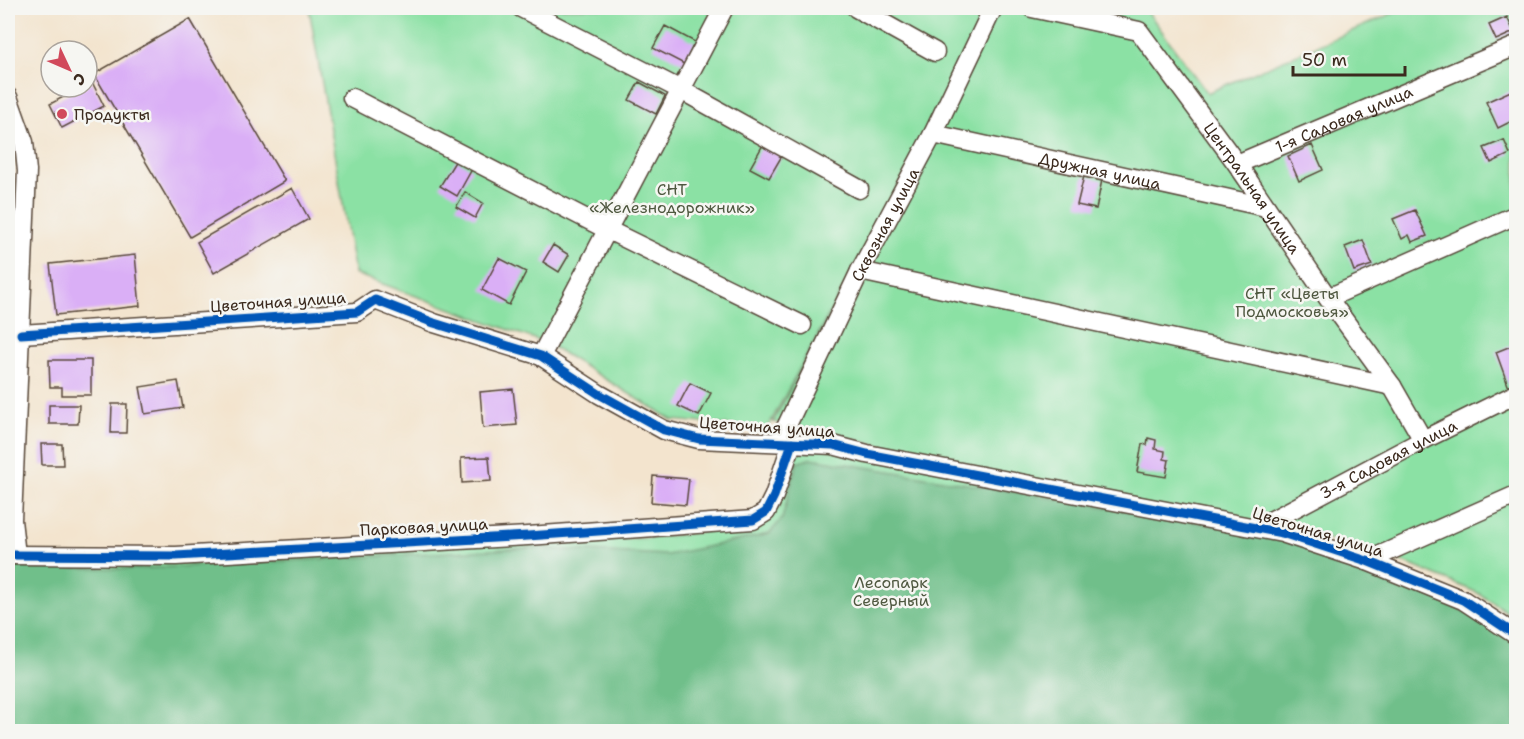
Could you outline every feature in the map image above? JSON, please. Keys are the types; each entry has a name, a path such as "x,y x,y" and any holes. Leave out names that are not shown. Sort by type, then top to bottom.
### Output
{"street":[{"path":"521,8 681,90 859,189"},
{"path":"541,356 724,8"},
{"path":"856,8 935,52"},
{"name":"Сквозная улица","path":"786,443 860,271 933,134 993,8"},
{"name":"Центральная улица","path":"1032,8 1139,31 1237,164 1328,298 1392,386 1423,440"},
{"name":"1-я Садовая улица","path":"1237,164 1516,46"},
{"path":"8,97 16,140 27,171 12,555"},
{"path":"352,98 608,230 802,325"},
{"name":"Дружная улица","path":"933,134 1266,207"},
{"path":"1328,298 1516,215"},
{"path":"860,271 1392,386"},
{"name":"Цветочная улица","path":"21,334 357,312 375,300 541,356 599,394 664,430 699,439 833,445 867,454 1259,527 1367,561 1462,600 1516,635"},
{"name":"3-я Садовая улица","path":"1259,527 1423,440 1516,394"},
{"name":"Парковая улица","path":"12,555 176,556 516,537 753,520 766,512 774,496 786,443"},
{"path":"1367,561 1516,495"}],"green space":[{"path":"309,8 1145,8 1207,93 1405,8 1516,8 1516,618 1478,593 1377,551 1308,534 8,732 8,558 648,538 703,532 780,507 790,456 825,441 924,455 773,422 907,169 767,429 672,420 548,344 355,274"},
{"name":"Лесопарк Северный","path":"811,458 1256,532 1371,563 1516,637 1516,731 8,732 8,566 134,569 529,548 667,555 769,534 782,519 797,463"}],"building":[{"path":"1507,17 1514,32 1496,40 1489,25"},
{"path":"190,19 285,181 190,237 99,82 99,71"},
{"path":"665,26 695,42 684,64 653,48"},
{"path":"639,82 665,96 656,114 629,100"},
{"path":"1513,90 1516,98 1516,119 1498,128 1486,102"},
{"path":"99,96 104,106 62,128 50,104 59,99 99,99"},
{"path":"1504,140 1510,154 1491,163 1484,148"},
{"path":"764,143 783,154 769,178 750,168"},
{"path":"1312,145 1323,170 1299,181 1288,156"},
{"path":"456,160 472,169 457,196 440,186"},
{"path":"1084,176 1102,180 1096,209 1077,205"},
{"path":"292,188 309,219 214,273 197,242"},
{"path":"465,192 483,203 475,218 456,207"},
{"path":"1415,210 1427,236 1412,242 1409,235 1402,239 1393,219"},
{"path":"1363,240 1372,265 1354,271 1345,247"},
{"path":"553,245 569,255 559,272 543,262"},
{"path":"135,255 140,306 56,315 50,264"},
{"path":"499,258 526,272 509,305 482,290"},
{"path":"1516,344 1516,385 1509,388 1496,352"},
{"path":"49,360 91,360 91,395 62,395 62,387 50,387"},
{"path":"178,381 183,408 145,414 140,387"},
{"path":"690,383 711,393 699,416 678,406"},
{"path":"513,389 517,425 483,428 480,392"},
{"path":"112,404 127,404 126,433 111,433"},
{"path":"49,405 79,405 78,424 49,424"},
{"path":"1148,438 1156,440 1155,449 1165,451 1164,459 1169,460 1166,477 1137,472 1142,444 1147,445"},
{"path":"41,444 62,444 63,465 42,465"},
{"path":"489,457 491,481 462,483 461,458"},
{"path":"653,476 689,479 686,505 651,502"}],"cycle path":[{"path":"21,334 357,312 375,300 434,323 541,356 599,394 664,430 699,439 833,445 867,454 1282,533 1367,561 1463,600 1516,635"},
{"path":"8,555 176,556 528,536 753,520 766,512 774,496 792,443"}],"place":[{"name":"Продукты","path":"62,114"}],"park label":[{"name":"СНТ «Железнодорожник»","path":"672,198"},
{"name":"СНТ «Цветы Подмосковья»","path":"1292,302"}]}
